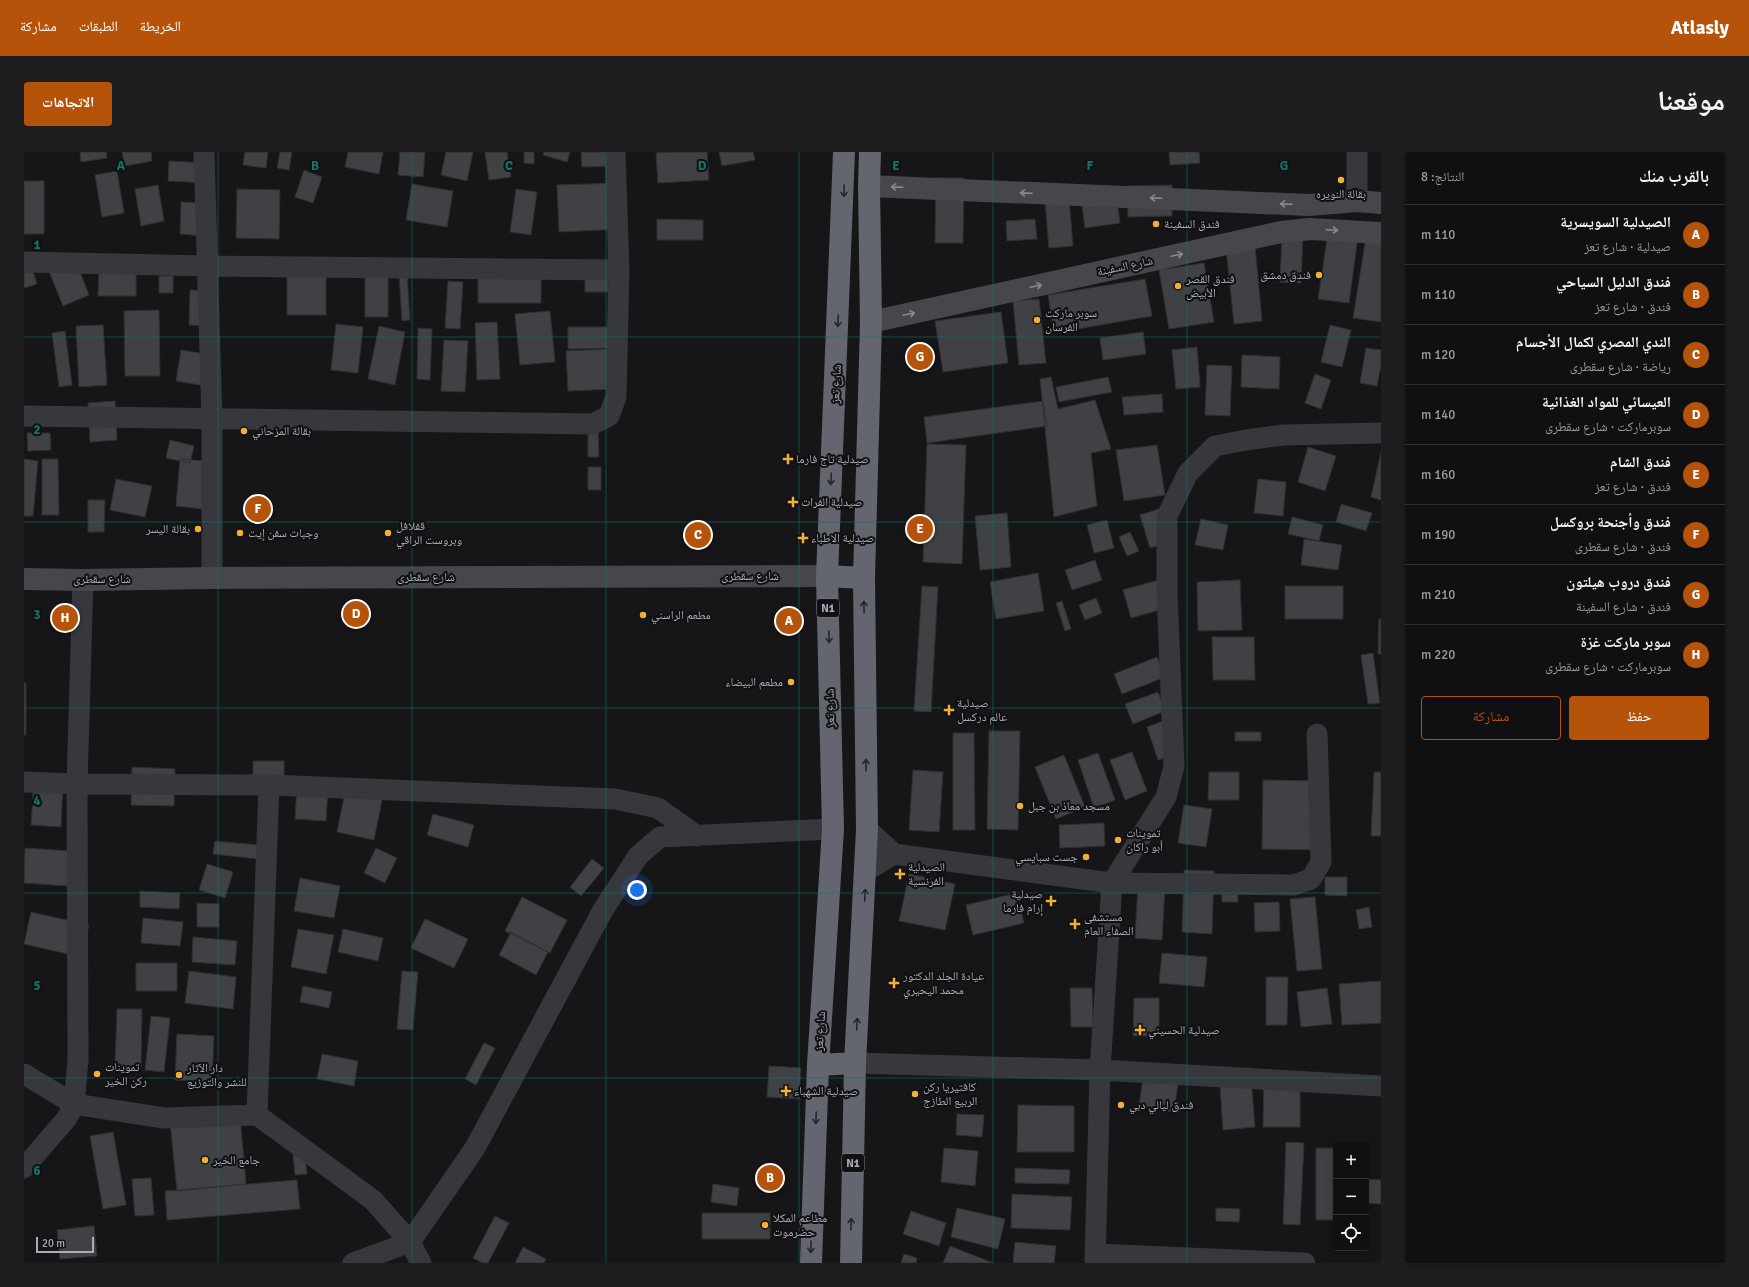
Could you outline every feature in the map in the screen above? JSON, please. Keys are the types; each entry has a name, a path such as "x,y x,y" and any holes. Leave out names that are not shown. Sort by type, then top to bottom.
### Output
{"highway":[{"name":"شارع تعز","path":"811,1263 818,1065 833,829 827,576 844,152"},
{"name":"N1","path":"850,1263 855,1063 868,829 864,578 871,322 870,152"},
{"path":"827,576 864,578"},
{"path":"818,1065 855,1063"}],"street":[{"path":"204,152 212,419 212,578"},
{"path":"24,416 593,424 609,416 616,397 618,270 615,152"},
{"path":"1357,201 1358,152"},
{"path":"869,186 1309,205 1357,201 1381,203"},
{"path":"1309,205 1310,229"},
{"name":"شارع السفينة","path":"871,322 1254,237 1310,229 1381,233"},
{"path":"24,262 208,266 618,270"},
{"path":"1305,1263 1095,1258 1100,1070 1112,883 1166,797 1174,766 1167,592 1167,516 1188,473 1215,446 1283,435 1381,433"},
{"name":"شارع سقطرى","path":"24,578 84,580 212,578 827,576"},
{"path":"24,1168 67,1118 74,1104 78,1060 77,784 84,580"},
{"path":"868,829 894,854 1112,883 1294,885 1311,879 1321,862 1317,734"},
{"path":"24,782 77,784 269,785 615,799 658,808 697,836"},
{"path":"257,1115 269,785"},
{"path":"353,1263 410,1242 475,1148 603,910 638,856 660,838 833,829"},
{"path":"866,871 894,854"},
{"path":"855,1063 1100,1070 1381,1086"},
{"path":"24,1074 74,1104 164,1118 257,1115 373,1200 410,1242 421,1263"}],"building":[{"path":"80,152 106,152 107,158 81,162"},
{"path":"122,152 151,152 152,161 125,166"},
{"path":"245,152 268,152 266,168 243,165"},
{"path":"280,152 292,152 289,170 277,168"},
{"path":"348,152 383,152 379,174 345,167"},
{"path":"400,152 425,152 423,177 398,175"},
{"path":"446,152 473,152 467,181 441,175"},
{"path":"485,152 507,152 511,177 489,180"},
{"path":"524,152 534,152 534,164 524,163"},
{"path":"544,152 570,152 567,162 543,155"},
{"path":"581,152 608,152 609,166 582,167"},
{"path":"707,152 709,180 658,183 656,153"},
{"path":"719,152 753,152 755,160 722,166"},
{"path":"1169,152 1199,152 1200,163 1170,165"},
{"path":"169,161 208,163 206,183 168,181"},
{"path":"304,170 322,177 313,203 295,197"},
{"path":"117,171 124,213 102,217 95,175"},
{"path":"936,178 964,178 963,243 935,243"},
{"path":"24,181 44,181 44,234 24,234"},
{"path":"619,183 621,229 559,232 557,185"},
{"path":"412,184 453,191 447,227 406,220"},
{"path":"158,185 164,221 141,226 135,189"},
{"path":"1172,185 1172,216 1128,217 1127,186"},
{"path":"237,189 280,190 279,239 236,238"},
{"path":"516,189 537,192 531,235 510,232"},
{"path":"1116,193 1120,223 1085,228 1081,198"},
{"path":"1069,198 1073,246 1049,248 1045,200"},
{"path":"181,202 206,203 204,236 180,234"},
{"path":"657,219 703,220 703,240 657,240"},
{"path":"1035,219 1037,239 1007,241 1006,221"},
{"path":"1328,233 1358,237 1349,303 1318,299"},
{"path":"1254,235 1262,321 1234,324 1225,238"},
{"path":"1282,235 1303,236 1301,283 1280,282"},
{"path":"1366,237 1381,240 1381,322 1353,318"},
{"path":"75,259 89,295 63,306 48,269"},
{"path":"287,261 326,261 326,315 287,315"},
{"path":"1204,263 1214,322 1169,329 1159,270"},
{"path":"99,266 136,267 136,296 98,296"},
{"path":"32,268 37,284 24,288 24,271"},
{"path":"585,268 608,268 608,292 585,292"},
{"path":"407,273 410,320 402,321 399,274"},
{"path":"365,275 388,275 388,317 365,317"},
{"path":"159,276 173,276 173,293 159,293"},
{"path":"478,277 541,278 541,303 478,303"},
{"path":"1145,279 1152,316 1054,333 1048,295"},
{"path":"448,281 463,282 460,329 445,328"},
{"path":"190,290 214,291 213,326 189,325"},
{"path":"1039,299 1046,363 1019,365 1013,301"},
{"path":"159,310 160,376 125,376 124,311"},
{"path":"550,311 555,362 520,365 515,314"},
{"path":"1001,312 1008,363 943,372 935,321"},
{"path":"497,322 500,379 477,380 475,323"},
{"path":"336,324 363,327 358,373 331,370"},
{"path":"103,325 107,385 79,387 76,326"},
{"path":"1330,325 1351,330 1342,367 1321,362"},
{"path":"379,326 405,332 395,385 368,379"},
{"path":"568,327 611,327 611,348 568,349"},
{"path":"418,328 432,329 430,380 417,379"},
{"path":"65,331 72,385 59,387 52,333"},
{"path":"1143,332 1146,354 1103,360 1100,338"},
{"path":"444,340 468,341 465,392 441,391"},
{"path":"1197,347 1200,387 1176,389 1172,350"},
{"path":"1366,348 1381,350 1381,365 1377,386 1360,383"},
{"path":"611,349 613,389 568,391 566,351"},
{"path":"181,350 211,355 206,386 176,381"},
{"path":"1242,355 1280,357 1279,389 1241,387"},
{"path":"1207,365 1232,366 1230,416 1205,415"},
{"path":"1315,374 1331,380 1321,409 1305,403"},
{"path":"1051,377 1058,409 1095,400 1111,449 1091,453 1097,506 1054,517 1040,379"},
{"path":"1108,377 1112,392 1059,402 1056,387"},
{"path":"1162,394 1163,412 1124,415 1122,397"},
{"path":"115,401 117,440 90,442 88,403"},
{"path":"1043,401 1047,426 927,443 924,417"},
{"path":"588,429 598,429 599,457 588,457"},
{"path":"27,433 50,433 51,450 28,451"},
{"path":"170,440 194,446 190,463 166,458"},
{"path":"927,444 966,445 962,564 923,562"},
{"path":"1157,445 1165,495 1124,501 1116,450"},
{"path":"1308,447 1336,456 1325,491 1298,482"},
{"path":"1381,452 1381,500 1371,497"},
{"path":"24,459 38,461 33,516 24,516"},
{"path":"42,459 58,459 59,515 42,515"},
{"path":"180,459 217,462 213,510 176,506"},
{"path":"588,467 601,467 601,490 588,490"},
{"path":"116,479 152,486 145,517 110,510"},
{"path":"1258,479 1286,482 1283,516 1254,513"},
{"path":"88,500 105,500 104,532 88,532"},
{"path":"1341,504 1372,513 1366,531 1336,522"},
{"path":"1162,508 1173,541 1150,548 1140,515"},
{"path":"1007,513 1011,567 980,570 975,516"},
{"path":"1292,517 1323,525 1319,541 1288,534"},
{"path":"1201,519 1228,525 1223,550 1195,545"},
{"path":"1107,520 1114,548 1094,553 1087,525"},
{"path":"1130,532 1139,551 1127,556 1119,537"},
{"path":"1304,539 1342,545 1338,570 1301,565"},
{"path":"1095,560 1102,580 1072,590 1065,570"},
{"path":"1038,573 1044,611 996,619 990,582"},
{"path":"1169,577 1177,605 1131,618 1123,590"},
{"path":"1240,580 1242,630 1198,631 1197,582"},
{"path":"922,586 938,587 931,712 914,711"},
{"path":"1285,586 1343,586 1343,619 1285,619"},
{"path":"1096,598 1102,613 1085,620 1079,605"},
{"path":"1062,601 1071,629 1065,631 1056,603"},
{"path":"1379,619 1381,619 1381,654 1378,654"},
{"path":"1212,637 1254,637 1255,680 1213,680"},
{"path":"1373,653 1380,703 1368,704 1361,655"},
{"path":"1157,657 1165,677 1122,694 1114,674"},
{"path":"24,683 26,683 26,735 24,735"},
{"path":"1158,692 1165,711 1133,724 1125,704"},
{"path":"1169,719 1180,753 1158,760 1147,727"},
{"path":"989,731 1020,731 1018,830 987,829"},
{"path":"1235,732 1261,732 1261,741 1235,741"},
{"path":"953,733 974,733 975,830 953,830"},
{"path":"1132,752 1147,791 1125,800 1110,760"},
{"path":"1098,753 1115,800 1094,808 1078,760"},
{"path":"1064,755 1085,807 1056,819 1035,767"},
{"path":"253,761 284,761 284,791 253,790"},
{"path":"132,767 175,769 174,806 131,805"},
{"path":"913,770 943,772 939,832 909,830"},
{"path":"1209,772 1239,772 1239,800 1208,800"},
{"path":"1374,772 1381,772 1381,836 1371,836"},
{"path":"34,780 63,781 61,827 31,825"},
{"path":"1263,780 1323,781 1322,850 1262,849"},
{"path":"297,786 328,788 326,821 295,819"},
{"path":"346,787 383,795 374,840 337,832"},
{"path":"1184,805 1212,809 1206,847 1178,843"},
{"path":"433,814 474,825 468,847 427,835"},
{"path":"1104,823 1105,846 1060,848 1059,825"},
{"path":"215,841 269,846 267,860 213,854"},
{"path":"25,848 71,851 69,886 24,883"},
{"path":"376,848 397,858 385,883 364,873"},
{"path":"592,859 604,868 581,896 570,887"},
{"path":"207,864 233,872 225,898 199,890"},
{"path":"1184,870 1214,871 1212,934 1182,932"},
{"path":"909,874 955,884 945,930 899,921"},
{"path":"1325,877 1347,877 1347,896 1325,895"},
{"path":"300,878 340,886 334,918 294,911"},
{"path":"1222,878 1237,878 1238,902 1222,902"},
{"path":"1138,884 1165,886 1162,940 1135,938"},
{"path":"140,891 180,893 179,909 140,907"},
{"path":"1017,893 1024,923 973,935 966,905"},
{"path":"522,897 567,920 550,953 505,931"},
{"path":"1315,897 1322,969 1297,971 1290,899"},
{"path":"1279,902 1280,931 1255,932 1254,903"},
{"path":"197,903 219,904 219,927 197,927"},
{"path":"1369,907 1372,927 1359,929 1356,910"},
{"path":"31,912 89,925 81,957 24,944"},
{"path":"143,918 183,922 180,946 141,943"},
{"path":"425,919 468,939 454,968 411,948"},
{"path":"298,929 334,935 326,974 291,967"},
{"path":"343,929 383,938 378,961 338,952"},
{"path":"511,932 548,952 536,975 499,955"},
{"path":"193,937 237,941 235,965 192,962"},
{"path":"1162,953 1207,957 1204,987 1159,983"},
{"path":"136,963 177,963 177,991 136,991"},
{"path":"189,971 236,977 233,1009 185,1003"},
{"path":"402,971 418,972 413,1030 397,1029"},
{"path":"1266,977 1288,977 1287,1025 1266,1025"},
{"path":"1381,981 1381,1023 1342,1025 1339,984"},
{"path":"303,986 332,992 329,1008 300,1002"},
{"path":"1070,988 1092,988 1093,1027 1071,1027"},
{"path":"1327,988 1332,1024 1301,1027 1297,992"},
{"path":"1134,998 1159,998 1159,1036 1133,1036"},
{"path":"117,1009 142,1009 141,1068 115,1067"},
{"path":"151,1016 170,1018 164,1072 145,1070"},
{"path":"177,1034 214,1036 212,1082 175,1080"},
{"path":"484,1043 495,1048 476,1085 465,1079"},
{"path":"322,1054 358,1061 354,1086 317,1079"},
{"path":"1145,1063 1180,1068 1174,1112 1139,1107"},
{"path":"769,1066 801,1068 799,1099 767,1097"},
{"path":"1250,1068 1255,1127 1223,1130 1219,1071"},
{"path":"1264,1074 1300,1074 1300,1127 1263,1127"},
{"path":"1018,1105 1074,1106 1074,1152 1017,1152"},
{"path":"957,1114 984,1115 982,1137 956,1135"},
{"path":"240,1116 246,1184 177,1191 170,1122"},
{"path":"113,1132 126,1205 103,1209 90,1136"},
{"path":"1286,1142 1304,1143 1300,1225 1283,1224"},
{"path":"944,1148 978,1151 975,1186 941,1182"},
{"path":"1316,1148 1333,1148 1333,1220 1316,1220"},
{"path":"305,1153 307,1174 295,1175 293,1154"},
{"path":"1015,1168 1070,1170 1069,1184 1015,1183"},
{"path":"151,1178 154,1215 135,1216 132,1179"},
{"path":"1369,1179 1381,1180 1381,1204 1369,1203"},
{"path":"297,1180 300,1209 167,1220 165,1191"},
{"path":"713,1184 739,1188 737,1206 711,1202"},
{"path":"1012,1194 1072,1197 1070,1230 1011,1228"},
{"path":"957,1208 1005,1219 998,1249 951,1237"},
{"path":"1216,1208 1240,1209 1239,1222 1216,1221"},
{"path":"911,1211 946,1223 939,1246 903,1234"},
{"path":"702,1213 770,1213 770,1239 702,1239"},
{"path":"495,1216 509,1223 488,1263 483,1263 473,1258"},
{"path":"94,1226 97,1256 60,1259 57,1230"},
{"path":"1015,1242 1056,1246 1054,1263 1013,1263"},
{"path":"950,1246 993,1263 943,1263"},
{"path":"523,1247 546,1259 544,1263 515,1263"},
{"path":"904,1254 917,1258 916,1263 901,1263"}],"place":[{"name":"بقالة النويره","path":"1341,180"},
{"name":"فندق السفينة","path":"1156,224"},
{"name":"فندق دمشق","path":"1319,275"},
{"name":"فندق القصر الأبيض","path":"1178,286"},
{"name":"سوبر ماركت الفرسان","path":"1037,320"},
{"name":"فندق دروب هيلتون","path":"920,357"},
{"name":"بقالة المزحاني","path":"244,431"},
{"name":"صيدلية تاج فارما","path":"788,459"},
{"name":"صيدلية الفرات","path":"793,502"},
{"name":"فندق وأجنحة بروكسل","path":"258,509"},
{"name":"بقالة اليسر","path":"198,529"},
{"name":"فندق الشام","path":"920,529"},
{"name":"وجبات سفن إيت","path":"240,533"},
{"name":"قفلافل وبروست الراقي","path":"388,533"},
{"name":"الندي المصري لكمال الأجسام","path":"698,535"},
{"name":"صيدلية الاطباء","path":"803,538"},
{"name":"العيسائي للمواد الغذائية","path":"356,614"},
{"name":"مطعم الراسني","path":"643,615"},
{"name":"سوبر ماركت غزة","path":"65,618"},
{"name":"الصيدلية السويسرية","path":"789,621"},
{"name":"مطعم البيضاء","path":"791,682"},
{"name":"صيدلية عالم دركسل","path":"949,710"},
{"name":"مسجد معاذ بن جبل","path":"1020,806"},
{"name":"تموينات أبو راكان","path":"1118,840"},
{"name":"جست سبايسي","path":"1086,857"},
{"name":"الصيدلية الفرنسية","path":"900,874"},
{"name":"صيدلية إرام فارما","path":"1051,901"},
{"name":"مستشفى الصفاء العام","path":"1075,924"},
{"name":"عيادة الجلد الدكتور محمد اليحيري","path":"894,983"},
{"name":"صيدلية الحسيني","path":"1140,1030"},
{"name":"تموينات ركن الخير","path":"97,1074"},
{"name":"دار الآثار للنشر والتوزيع","path":"179,1075"},
{"name":"صيدلية الشهباء","path":"786,1091"},
{"name":"كافتيريا ركن الربيع الطازج","path":"915,1094"},
{"name":"فندق ليالي دبي","path":"1121,1105"},
{"name":"جامع الخير","path":"205,1160"},
{"name":"فندق الدليل السياحي","path":"770,1178"},
{"name":"مطاعم المكلا حضرموت","path":"765,1225"}]}
